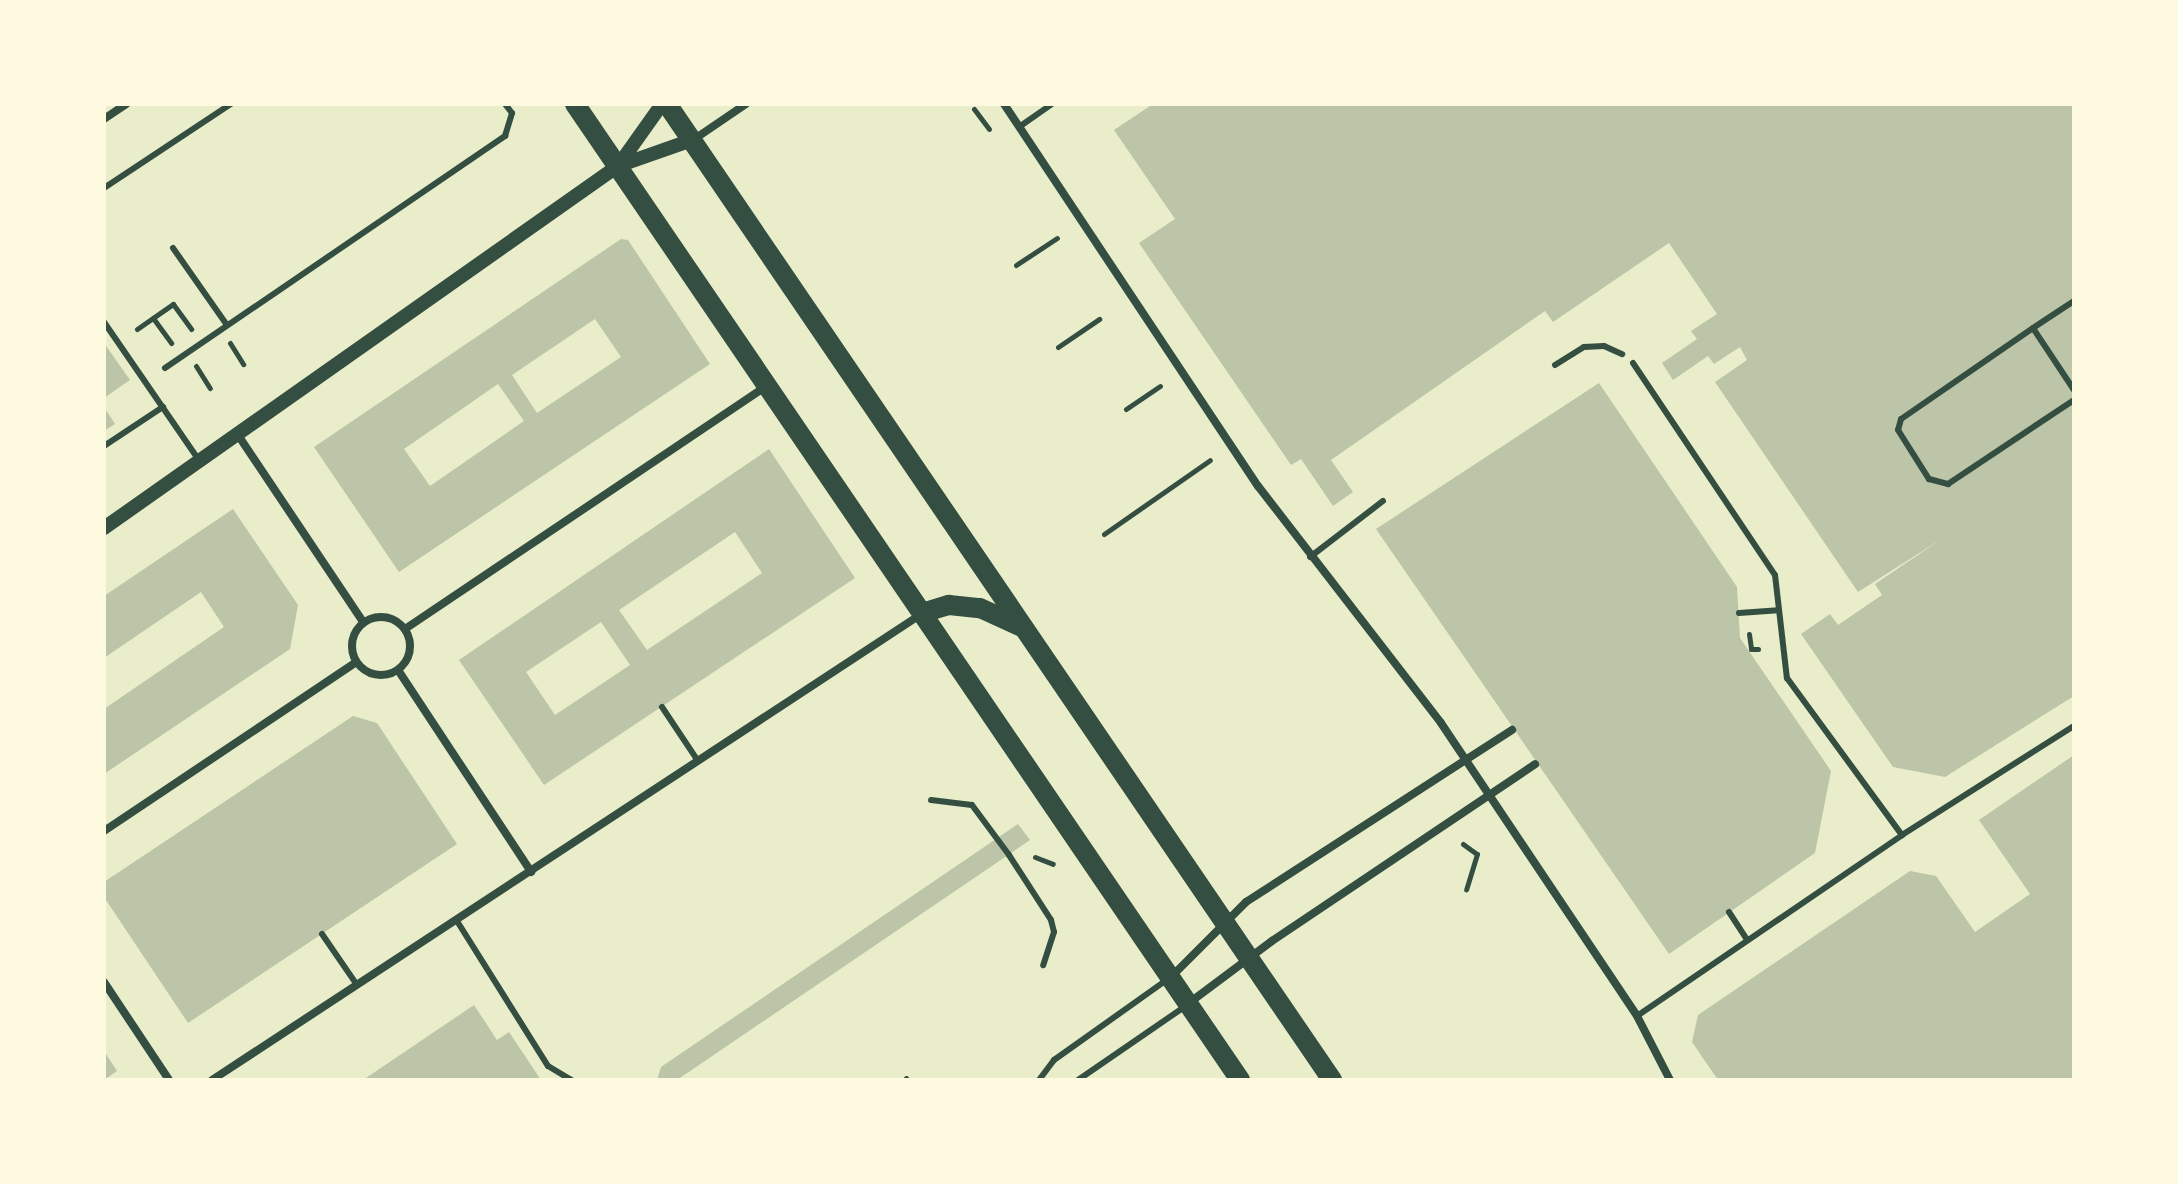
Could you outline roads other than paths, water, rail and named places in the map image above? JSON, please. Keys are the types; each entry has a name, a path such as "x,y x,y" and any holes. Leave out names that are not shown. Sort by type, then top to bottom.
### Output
{"main road":[{"path":"575,104 1240,1080"},
{"path":"664,104 692,140 1332,1080"},
{"path":"922,613 949,605 980,608 1024,628"}],"street":[{"path":"105,116 126,104"},
{"path":"618,166 664,104"},
{"path":"104,528 618,166 692,140 746,104"},
{"path":"1004,104 1310,557 1465,758 1637,1016 1670,1080"},
{"path":"405,629 765,387"},
{"path":"238,435 363,622"},
{"path":"212,1080 922,613"},
{"path":"390,618 405,629 409,655 398,670 371,674 356,662 353,636 363,622 390,618"},
{"path":"104,831 356,662"},
{"path":"398,670 531,872"},
{"path":"1171,977 1246,902 1512,730"},
{"path":"1189,1003 1248,957 1535,764"},
{"path":"104,982 169,1080"}],"lane":[{"path":"104,188 231,104"},
{"path":"165,368 505,136 512,113 505,104"},
{"path":"1019,127 1052,104"},
{"path":"173,248 227,325"},
{"path":"2074,301 1901,419 1902,439 1929,479 1948,484 2074,400"},
{"path":"104,322 200,462"},
{"path":"2033,328 2074,390"},
{"path":"1555,365 1584,347 1604,346 1622,354"},
{"path":"1633,363 1775,575 1787,678 1902,835"},
{"path":"104,446 163,407"},
{"path":"1310,557 1383,501"},
{"path":"1739,613 1778,610"},
{"path":"662,707 698,761"},
{"path":"1637,1016 1902,835 2074,726"},
{"path":"931,800 972,805 1009,855 1051,920 1054,932 1043,965"},
{"path":"1729,912 1747,940"},
{"path":"457,921 548,1066 571,1080"},
{"path":"322,934 357,985"},
{"path":"1039,1080 1054,1060 1171,977"},
{"path":"1078,1080 1189,1003"}]}
